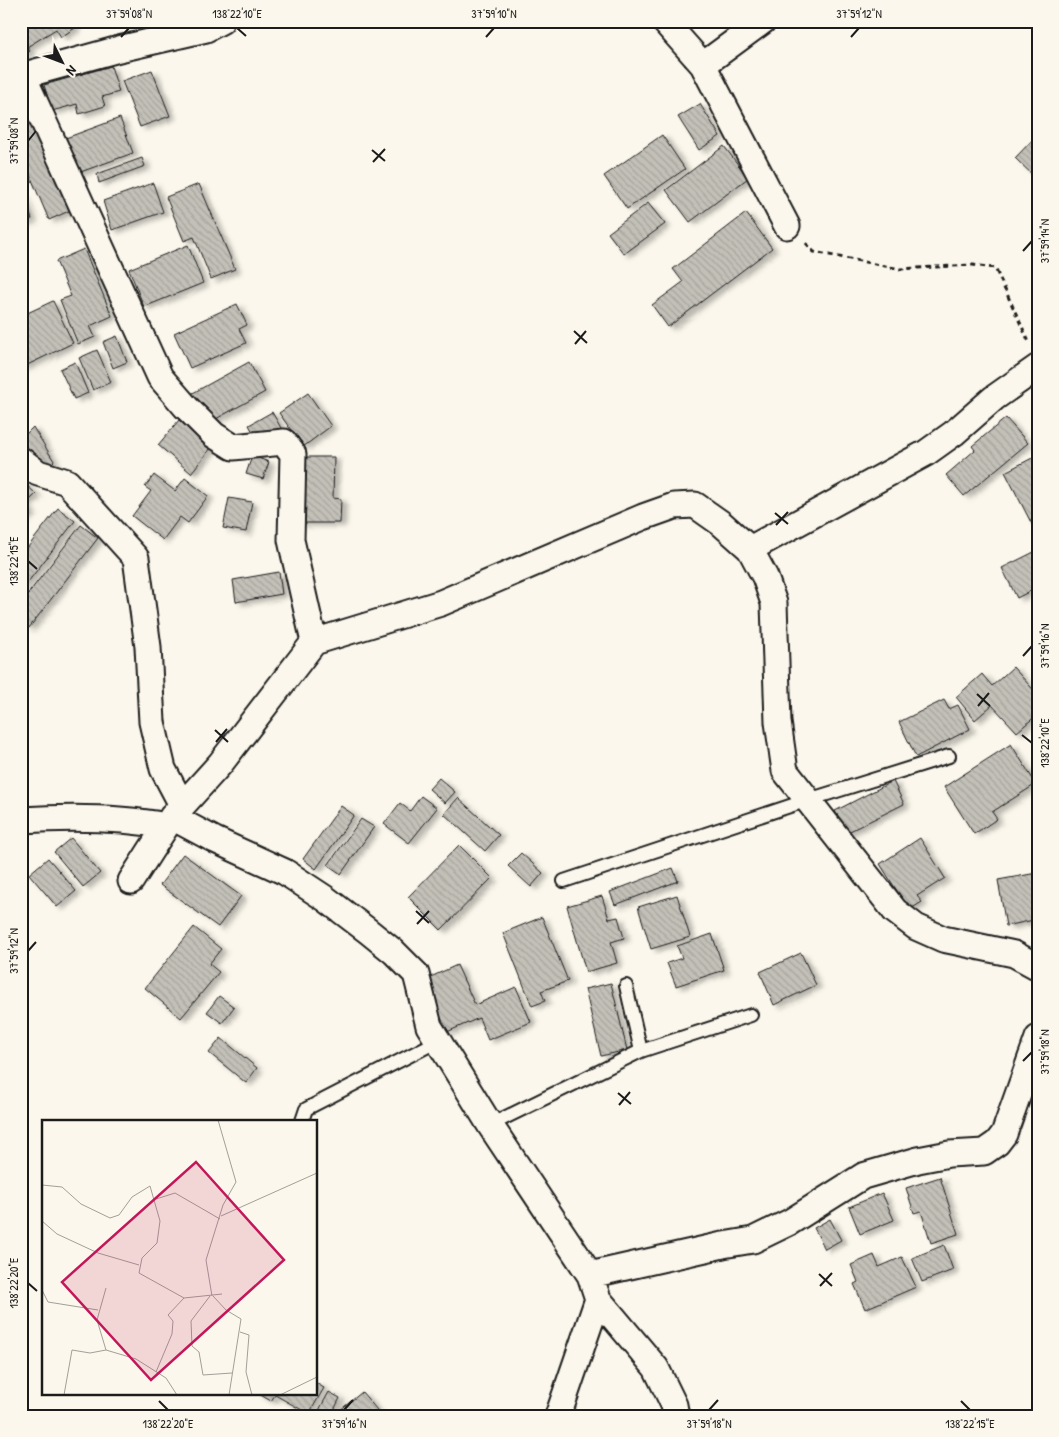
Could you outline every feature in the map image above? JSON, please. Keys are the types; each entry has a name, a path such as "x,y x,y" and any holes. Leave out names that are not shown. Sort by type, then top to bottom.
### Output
{"street":[{"path":"221,21 206,29 119,49 22,76 160,377 186,408 214,435 234,447 284,442 293,454 291,540 314,642"},
{"path":"664,21 703,65 787,226"},
{"path":"703,65 763,21"},
{"path":"750,549 926,453 954,433 994,398 1038,368"},
{"path":"21,460 38,473 67,482 136,558 148,647 152,722 173,816"},
{"path":"131,881 173,816 220,764 314,642 441,603 643,517 674,506 695,505 722,524 750,549 765,577 774,603 778,722 785,771 895,911 916,927 943,939 1014,954 1038,967"},
{"path":"21,820 78,817 135,820 173,816 214,840 285,872 326,899 394,952 416,974 429,1026 438,1041 490,1125 590,1275 598,1299 656,1368 674,1406 676,1416"},
{"path":"590,1275 753,1240 790,1222 863,1176 918,1160 949,1154 984,1152 997,1143 1004,1134 1038,1038"},
{"path":"558,1416 598,1299"}],"lane":[{"path":"564,881 808,800 949,756"},
{"path":"626,986 641,1051"},
{"path":"490,1125 641,1051 751,1015"},
{"path":"302,1120 306,1109 438,1041"}],"path":[{"path":"787,226 814,252 900,269 973,266 995,268 1030,344"}],"building":[{"path":"21,21 71,21 75,28 61,37 56,29 27,47 30,51 21,57"},
{"path":"111,66 119,92 102,97 105,106 79,114 77,104 52,111 44,85"},
{"path":"152,70 170,116 140,127 122,81"},
{"path":"700,104 720,136 699,150 678,117"},
{"path":"28,109 71,210 49,220 21,154 21,111"},
{"path":"120,118 133,153 75,174 63,139"},
{"path":"1038,134 1038,180 1015,158"},
{"path":"662,135 685,169 627,209 604,176"},
{"path":"724,146 748,178 690,222 666,190"},
{"path":"142,158 145,166 99,183 97,174"},
{"path":"153,183 163,212 112,230 103,201"},
{"path":"199,184 235,269 211,279 194,237 184,241 166,197"},
{"path":"21,192 32,219 21,223"},
{"path":"648,203 665,224 624,254 608,233"},
{"path":"746,213 772,248 668,327 652,305 683,282 673,269"},
{"path":"188,245 203,283 144,307 129,269"},
{"path":"84,249 112,316 90,326 95,337 78,344 60,300 71,296 56,261"},
{"path":"53,301 73,343 21,368 21,316"},
{"path":"237,304 247,325 239,329 246,343 190,368 174,333"},
{"path":"117,336 127,362 113,368 103,342"},
{"path":"97,350 111,382 93,390 79,358"},
{"path":"75,362 88,393 74,399 60,369"},
{"path":"249,362 265,392 214,420 208,410 202,414 191,394"},
{"path":"308,393 331,426 303,447 279,413"},
{"path":"272,412 281,428 258,441 249,425"},
{"path":"1006,418 1028,443 964,496 946,475 975,450 972,446"},
{"path":"179,420 211,448 191,473 158,445"},
{"path":"33,427 54,461 45,470 21,446 21,439"},
{"path":"1038,455 1038,536 1005,472"},
{"path":"252,456 269,462 263,479 246,474"},
{"path":"300,457 334,457 333,498 341,499 340,523 299,523"},
{"path":"154,475 175,491 185,478 208,496 188,523 180,517 163,540 132,516 151,491 145,487"},
{"path":"21,480 36,494 25,505 31,511 21,521"},
{"path":"229,498 252,502 246,532 223,528"},
{"path":"58,508 75,521 21,591 21,556"},
{"path":"81,525 98,538 29,628 21,621 21,603"},
{"path":"1038,550 1038,587 1017,598 1002,568"},
{"path":"279,572 282,594 236,602 233,580"},
{"path":"1013,667 1038,695 1038,714 1017,732 992,705 975,720 956,697 982,674 992,686"},
{"path":"944,700 949,709 958,705 970,729 916,757 899,722"},
{"path":"1011,744 1036,784 992,812 997,819 974,834 944,787"},
{"path":"439,778 455,792 445,803 429,789"},
{"path":"893,781 904,804 846,833 835,811"},
{"path":"421,796 437,808 409,843 384,824 400,803 410,811"},
{"path":"458,798 499,835 485,851 444,814"},
{"path":"341,806 354,815 316,869 303,859"},
{"path":"361,819 374,827 341,874 328,865"},
{"path":"71,838 100,873 83,887 54,852"},
{"path":"920,838 945,878 917,896 922,902 909,910 880,864"},
{"path":"459,845 492,878 441,930 408,897"},
{"path":"521,853 543,873 531,887 508,866"},
{"path":"183,854 241,896 218,927 160,885"},
{"path":"48,858 76,891 57,907 29,874"},
{"path":"673,868 678,881 615,905 610,892"},
{"path":"1037,873 1038,919 1006,926 998,880"},
{"path":"677,895 690,937 651,949 638,907"},
{"path":"602,896 609,919 618,917 624,938 611,942 617,963 586,972 567,906"},
{"path":"542,917 568,981 541,991 545,1001 532,1006 503,933"},
{"path":"194,927 221,949 209,964 219,972 181,1018 145,988"},
{"path":"712,934 724,970 676,986 667,963 682,958 677,946"},
{"path":"801,953 816,985 774,1005 760,972"},
{"path":"457,965 475,1005 516,987 531,1022 488,1040 479,1018 447,1032 424,980"},
{"path":"611,983 627,1050 601,1056 585,989"},
{"path":"219,996 234,1007 222,1023 207,1012"},
{"path":"221,1038 257,1068 246,1083 209,1053"},
{"path":"940,1177 958,1234 931,1243 921,1211 914,1213 906,1188"},
{"path":"882,1193 894,1220 860,1234 849,1207"},
{"path":"830,1219 841,1240 825,1249 814,1228"},
{"path":"944,1245 953,1270 922,1282 912,1258"},
{"path":"874,1255 879,1267 902,1257 916,1287 865,1309 854,1284 858,1282 851,1265"},
{"path":"318,1384 324,1388 309,1414 275,1395 271,1401 259,1394 318,1394"},
{"path":"329,1392 340,1398 331,1416 325,1416 318,1412"},
{"path":"362,1392 382,1416 342,1416 339,1411"}]}
